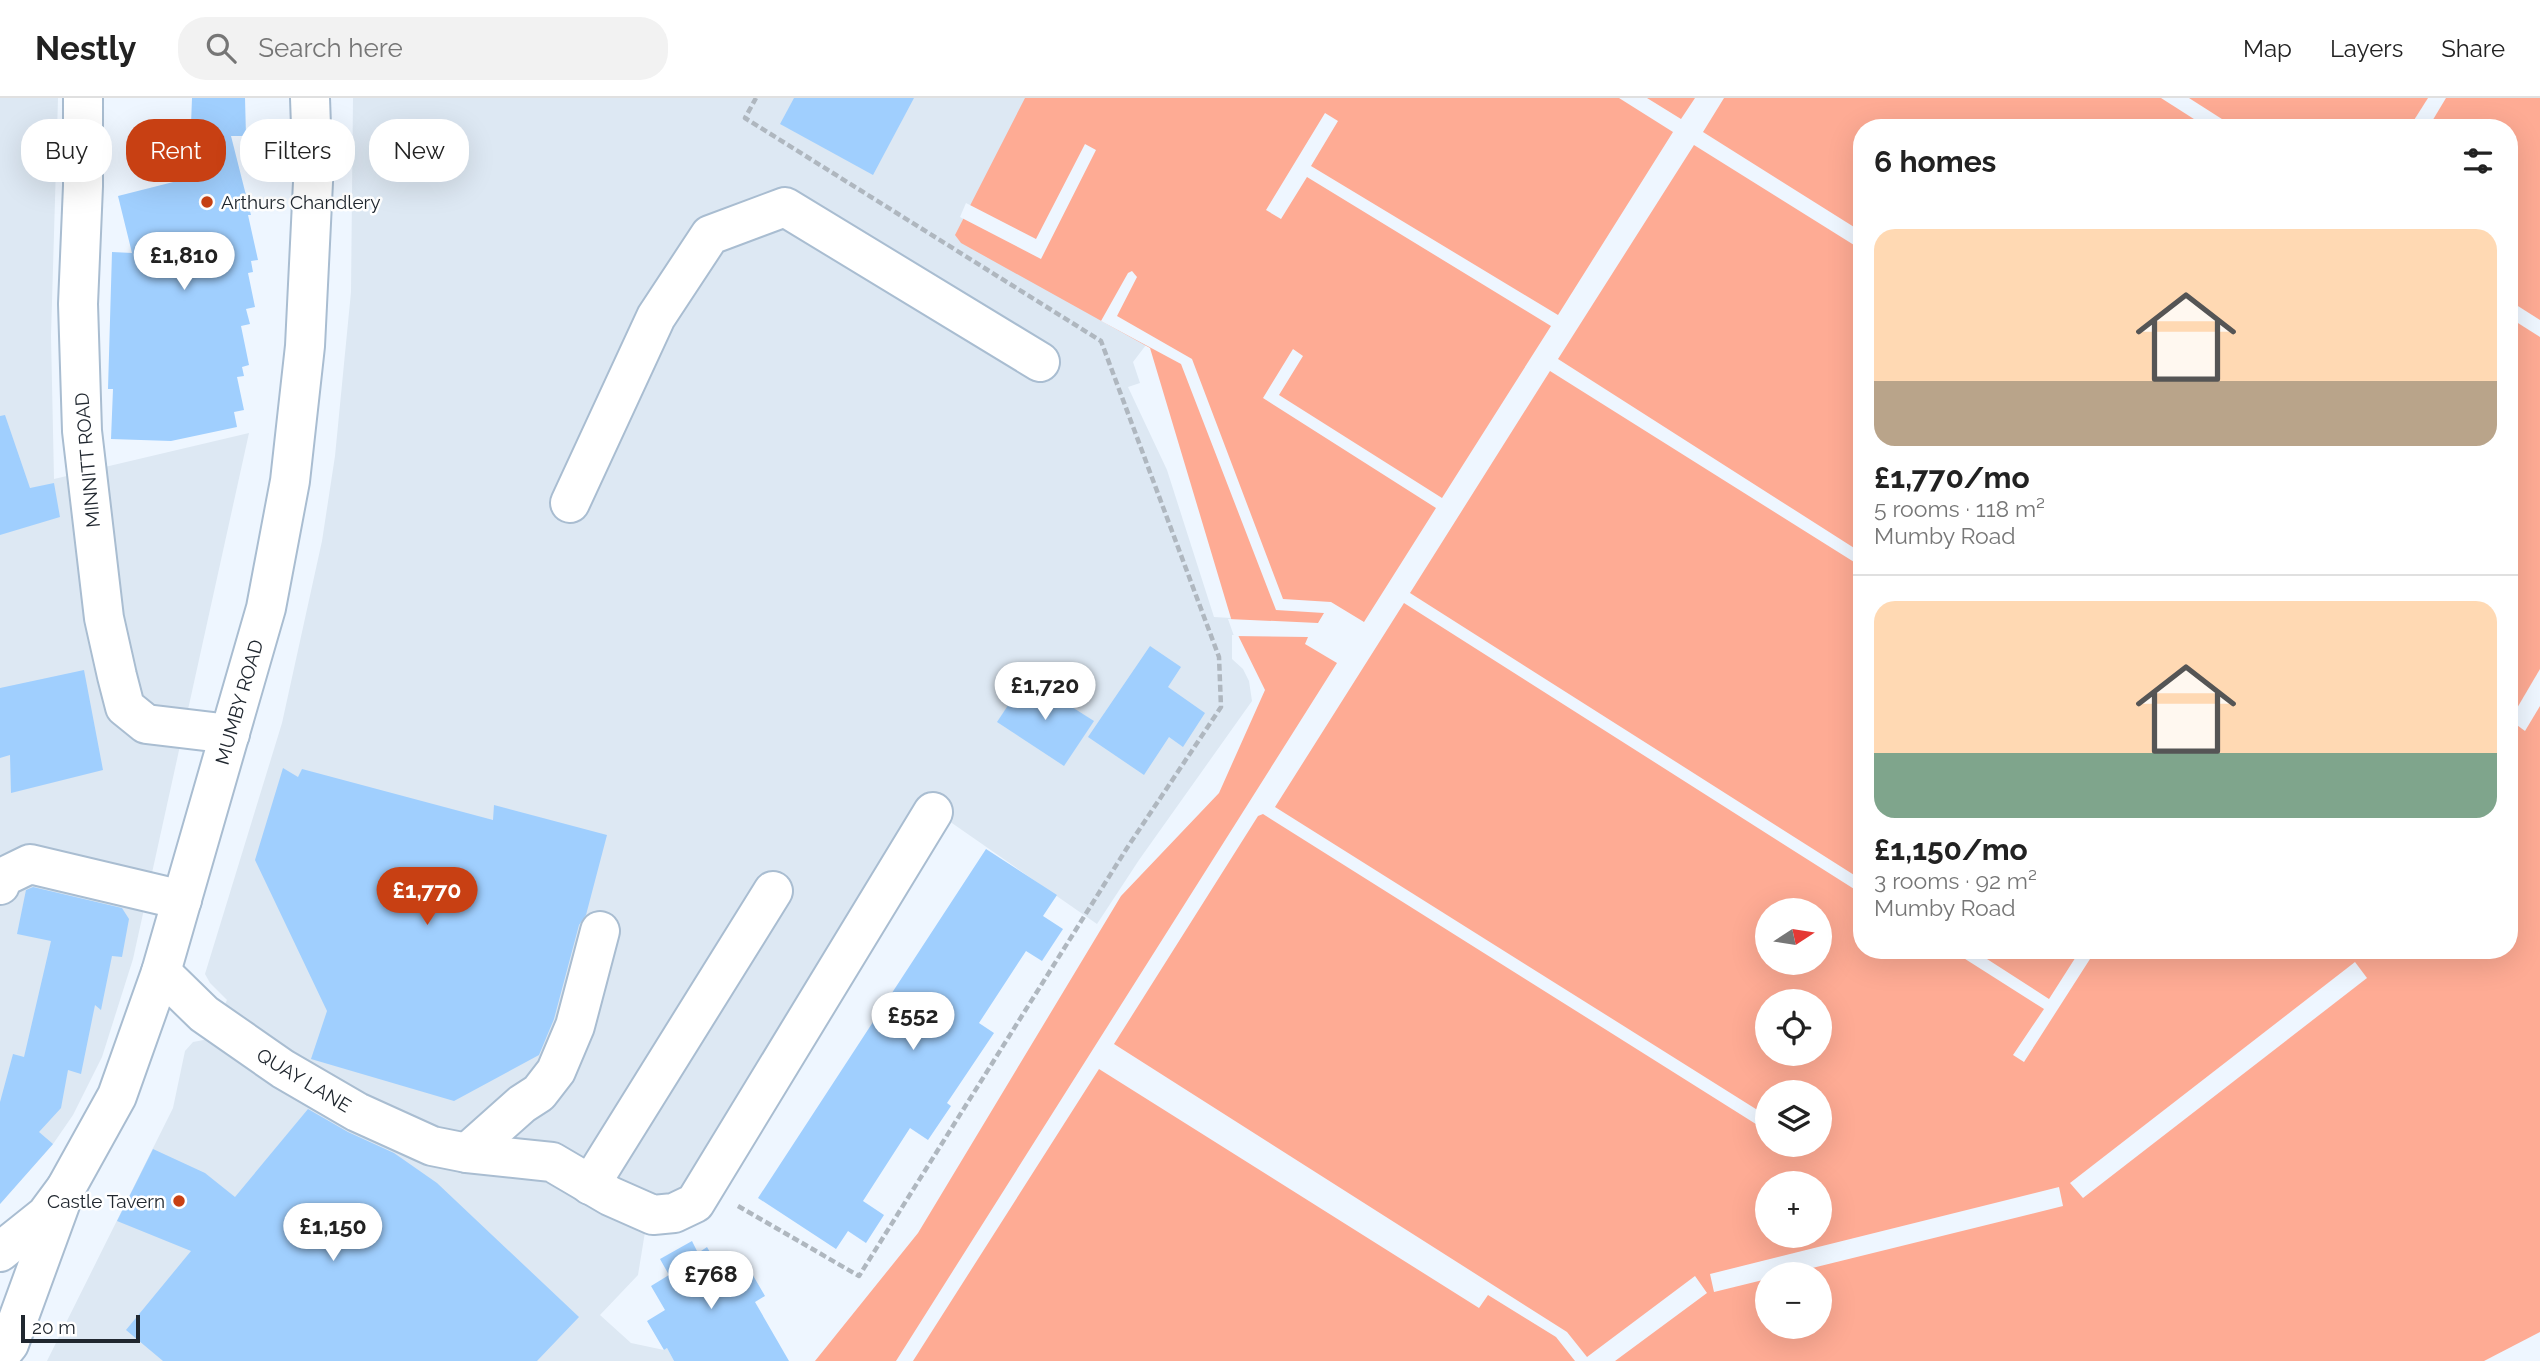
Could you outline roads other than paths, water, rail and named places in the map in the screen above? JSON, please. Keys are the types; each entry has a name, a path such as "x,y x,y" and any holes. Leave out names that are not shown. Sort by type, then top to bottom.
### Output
{"main road":[{"name":"MINNITT ROAD","path":"83,98 83,186 78,304 82,431 104,618 116,673 125,708 146,724 230,734"},
{"name":"MUMBY ROAD","path":"0,1252 46,1215 66,1188 117,1096 161,972 266,608 297,427 305,346 311,242 310,98"},
{"path":"570,503 656,317 710,235 785,207 1040,362"},
{"name":"QUAY LANE","path":"161,972 204,1014 283,1069 373,1120 432,1146 467,1153 552,1162 600,1190 653,1215 674,1213 695,1203 933,812"},
{"path":"0,885 2,878 30,864 182,901"},
{"path":"600,1190 773,891"},
{"path":"467,1153 522,1104 539,1093 556,1071 575,1026 600,931"},
{"path":"0,1355 9,1345 66,1188"}],"place":[{"name":"Arthurs Chandlery","path":"207,202"},
{"name":"Castle Tavern","path":"179,1201"}]}
